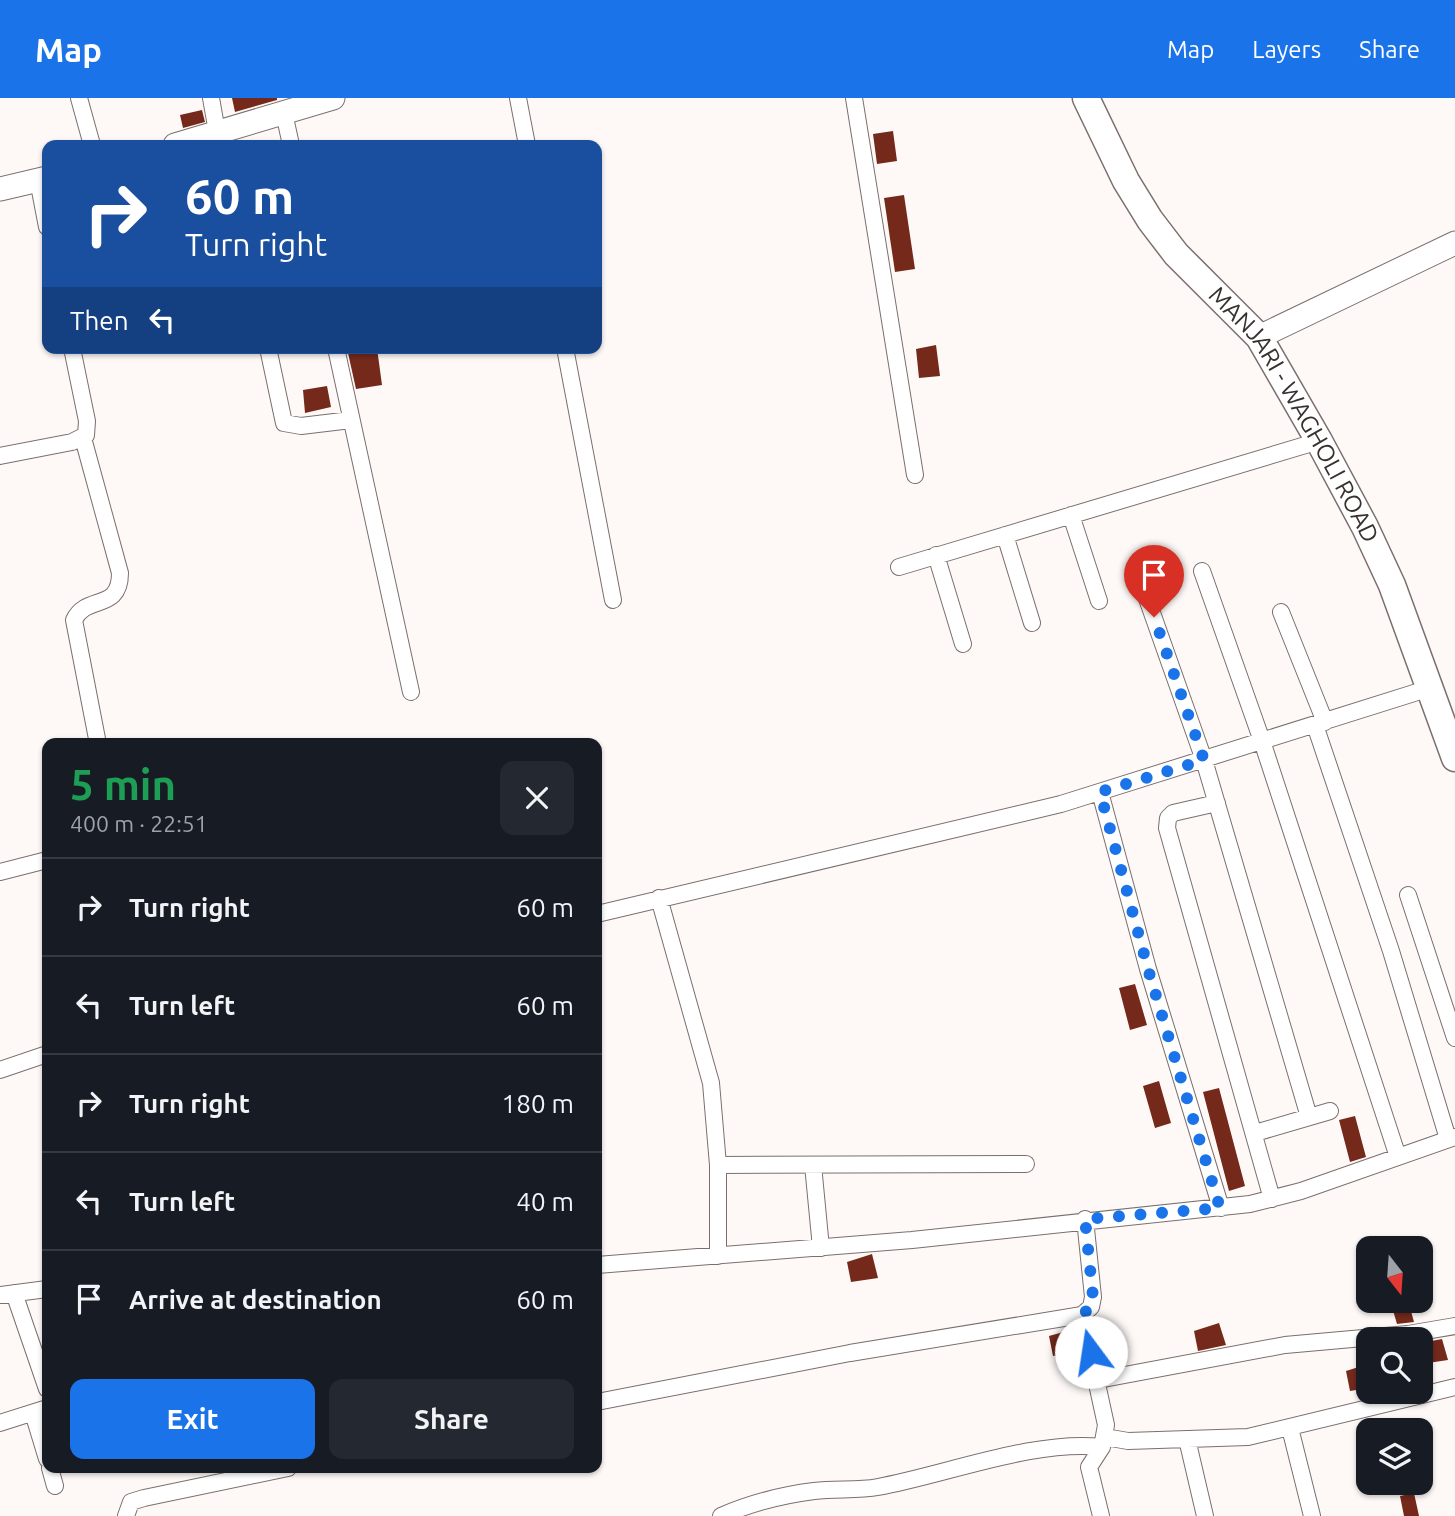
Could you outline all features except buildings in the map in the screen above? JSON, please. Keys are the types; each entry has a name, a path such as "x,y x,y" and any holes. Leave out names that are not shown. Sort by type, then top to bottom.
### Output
{"main road":[{"name":"MANJARI - WAGHOLI ROAD","path":"1086,98 1121,171 1150,220 1176,254 1259,337 1319,441 1387,574 1455,758"}],"street":[{"path":"79,98 91,140"},
{"path":"211,98 217,132"},
{"path":"191,140 333,98"},
{"path":"518,98 526,140"},
{"path":"855,98 915,475"},
{"path":"284,113 290,140"},
{"path":"0,189 42,179"},
{"path":"1259,337 1455,243"},
{"path":"73,354 87,421 83,438 120,573 120,583 113,595 81,610 74,620 97,738"},
{"path":"269,354 284,423 301,426 351,420"},
{"path":"337,354 411,692"},
{"path":"566,354 613,600"},
{"path":"0,456 83,438"},
{"path":"899,567 1319,441"},
{"path":"1071,515 1099,601"},
{"path":"1006,535 1032,623"},
{"path":"936,555 964,644"},
{"path":"1202,570 1262,741 1398,1157"},
{"path":"1145,593 1204,760 1309,1118"},
{"path":"602,1265 821,1248 1085,1219 1220,1208 1272,1199 1452,1138 1320,723 1281,612"},
{"path":"602,913 1100,792 1430,688"},
{"path":"1100,792 1148,969 1220,1208"},
{"path":"1217,803 1173,813 1168,818 1167,828 1272,1199"},
{"path":"0,872 42,861"},
{"path":"1408,895 1455,1038"},
{"path":"659,898 711,1083 718,1165 718,1256"},
{"path":"0,1070 42,1056"},
{"path":"1255,1133 1330,1111"},
{"path":"718,1165 1026,1164"},
{"path":"813,1165 821,1248"},
{"path":"602,1401 850,1353 1082,1315 1091,1307 1093,1297 1085,1219"},
{"path":"42,1290 7,1294 42,1378"},
{"path":"1082,1315 1098,1380 1104,1442 1089,1467 1101,1516"},
{"path":"1098,1380 1285,1345 1408,1334 1455,1326"},
{"path":"721,1516 772,1498 813,1491 874,1488 1082,1444 1248,1437 1455,1387"},
{"path":"0,1423 40,1411"},
{"path":"1290,1428 1312,1516"},
{"path":"1187,1439 1205,1516"},
{"path":"51,1473 55,1486"},
{"path":"126,1516 131,1502 144,1497 263,1473"}],"route":[{"path":"1091,1352 1082,1315 1091,1307 1093,1297 1085,1219 1189,1213 1220,1208 1148,969 1100,792 1204,760 1154,617"}]}
